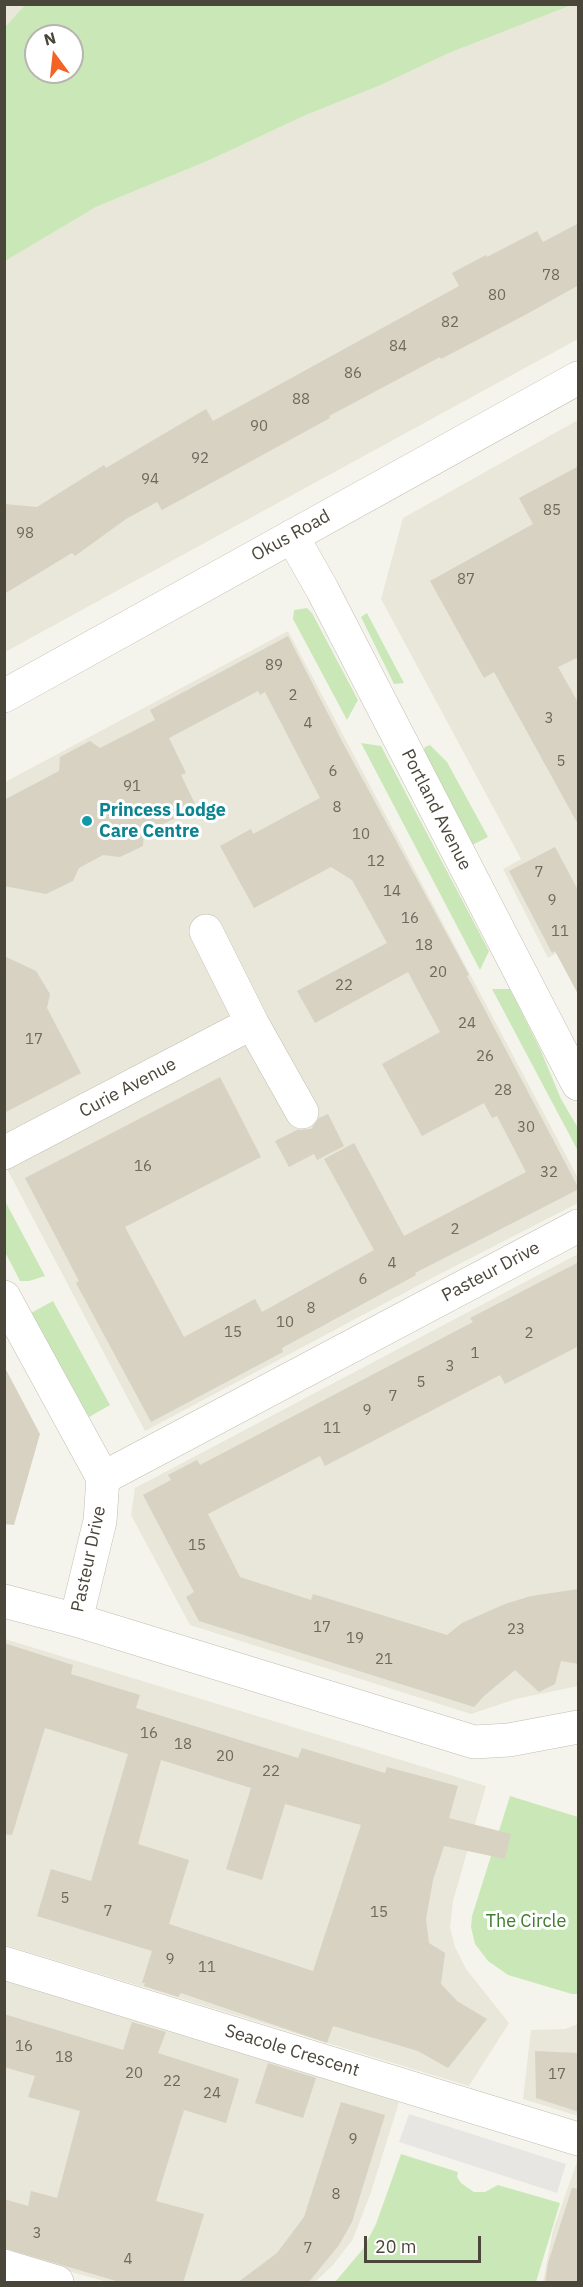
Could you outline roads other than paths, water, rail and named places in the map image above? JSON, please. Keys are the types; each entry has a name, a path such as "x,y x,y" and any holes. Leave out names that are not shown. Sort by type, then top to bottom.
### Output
{"street":[{"name":"Okus Road","path":"4,696 579,378"},
{"name":"Portland Avenue","path":"292,536 322,589 579,1084"},
{"path":"206,931 252,1023 302,1112"},
{"name":"Curie Avenue","path":"4,1153 252,1023"},
{"name":"Pasteur Drive","path":"579,1226 103,1478 100,1521 76,1620 474,1742 508,1740 579,1727"},
{"path":"4,1297 103,1478"},
{"path":"4,1601 76,1620"},
{"name":"Seacole Crescent","path":"4,1963 579,2139"},
{"path":"4,2266 57,2283"}],"place":[{"name":"Princess Lodge Care Centre","path":"87,821"}],"park label":[{"name":"The Circle","path":"526,1922"}]}
